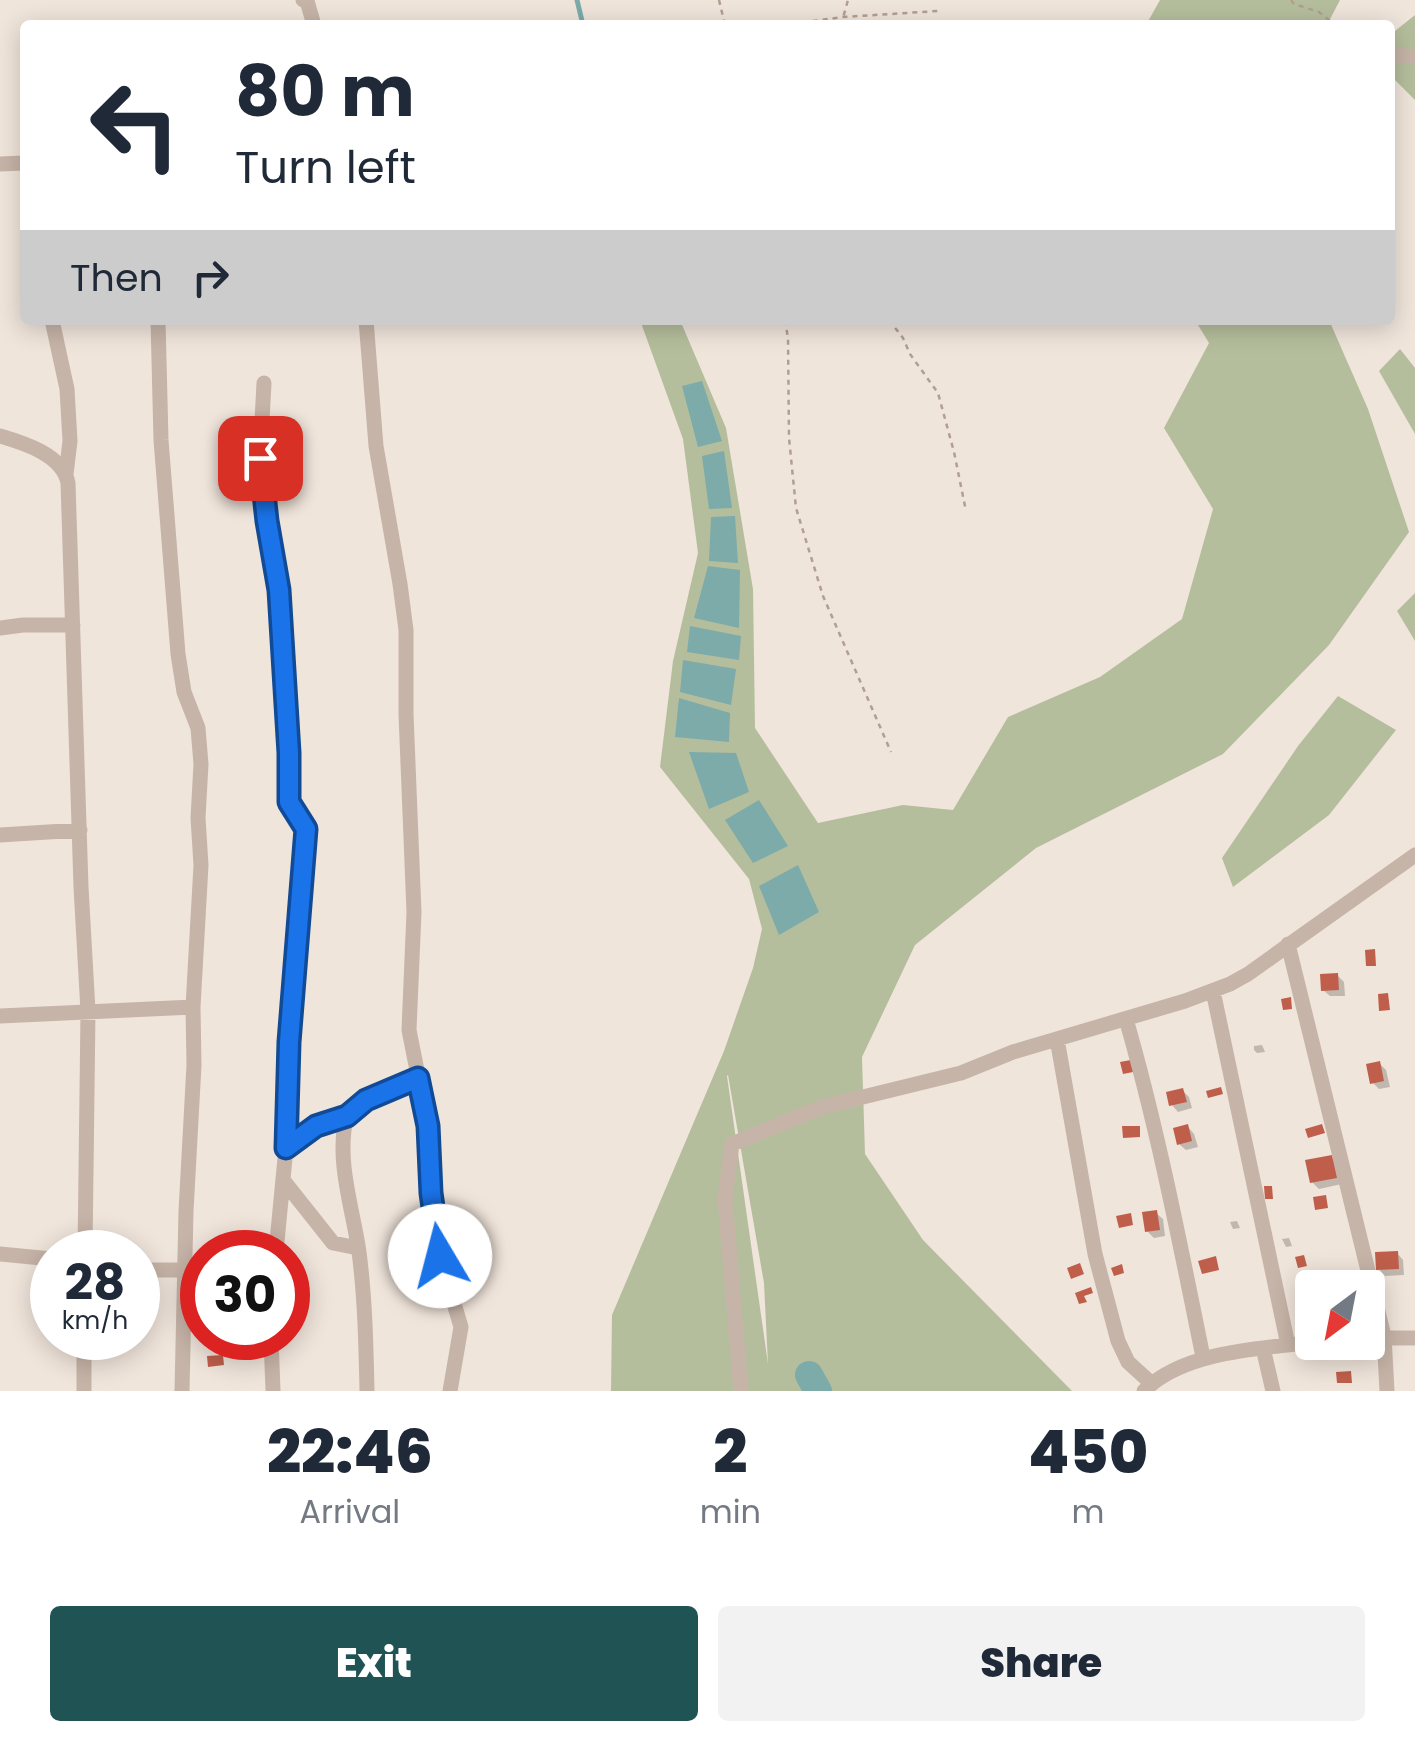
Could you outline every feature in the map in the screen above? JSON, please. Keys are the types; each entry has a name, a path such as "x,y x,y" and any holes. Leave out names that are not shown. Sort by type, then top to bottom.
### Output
{"street":[{"path":"53,325 67,389 70,440 66,474 88,1011 85,1230"},
{"path":"158,325 161,440 178,654 201,754 188,1230"},
{"path":"366,325 376,446 406,630 414,912 409,1030 428,1126 431,1193 440,1256 461,1326 450,1391"},
{"path":"264,383 260,458 279,590 289,802 306,829 278,1230"},
{"path":"0,436 53,459 66,474"},
{"path":"0,628 73,625"},
{"path":"0,835 80,830"},
{"path":"741,1391 725,1199 732,1144 822,1107 961,1073 1013,1052 1213,990 1248,974 1415,855"},
{"path":"1288,944 1361,1270"},
{"path":"1213,990 1288,1345"},
{"path":"0,1016 194,1007"},
{"path":"1126,1019 1174,1212 1203,1357"},
{"path":"1056,1039 1095,1254 1118,1342 1128,1362 1148,1387 1203,1357 1295,1344"},
{"path":"286,1148 316,1126 347,1116 366,1100 418,1078"},
{"path":"347,1116 342,1132 358,1248 368,1391"},
{"path":"283,1180 333,1243 358,1248"},
{"path":"0,1254 30,1257"},
{"path":"1385,1337 1415,1338"},
{"path":"1263,1348 1273,1391"},
{"path":"84,1360 84,1391"},
{"path":"182,1391 183,1360"},
{"path":"272,1360 273,1391"},
{"path":"1381,1360 1387,1391"}],"path":[{"path":"843,18 848,0"},
{"path":"1291,0 1328,20"},
{"path":"826,20 938,10"},
{"path":"786,325 789,438 796,508 823,596 891,752"},
{"path":"893,325 938,393 966,511"}],"green space":[{"path":"1160,0 1340,0 1330,20 1149,20"},
{"path":"1415,15 1415,100 1395,80 1395,31"},
{"path":"642,325 682,325 726,428 753,589 755,728 818,823 903,805 953,810 1008,717 1100,677 1182,619 1213,509 1164,428 1209,343 1198,325 1331,325 1368,409 1409,532 1329,645 1223,754 1036,848 915,945 862,1057 865,1154 923,1240 1072,1391 611,1391 612,1315 724,1051 753,968 762,929 749,879 660,767 673,661 698,553 683,439","holes":["728,1075 764,1283 768,1364 727,1076"]},
{"path":"1400,349 1415,368 1415,434 1379,371"},
{"path":"1415,593 1415,641 1397,611"},
{"path":"1338,696 1396,730 1329,815 1233,887 1222,858 1298,746"}],"water":[{"path":"702,381 722,441 698,447 682,386"},
{"path":"724,451 732,508 709,509 702,456"},
{"path":"735,516 738,563 709,561 711,517"},
{"path":"708,566 740,570 739,628 694,618"},
{"path":"690,626 741,636 739,660 687,652"},
{"path":"683,660 736,669 731,705 680,692"},
{"path":"679,698 730,713 729,742 675,737"},
{"path":"689,752 736,753 749,792 709,809"},
{"path":"759,800 788,846 753,863 725,820"},
{"path":"798,865 819,912 779,935 759,886"}],"building":[{"path":"1375,949 1376,966 1366,966 1365,950"},
{"path":"1338,973 1339,990 1321,991 1320,974"},
{"path":"1388,993 1390,1010 1379,1011 1378,994"},
{"path":"1291,997 1292,1009 1283,1010 1281,999"},
{"path":"1136,1059 1138,1071 1123,1074 1120,1062"},
{"path":"1380,1061 1384,1081 1370,1084 1366,1064"},
{"path":"1221,1087 1223,1094 1208,1098 1206,1091"},
{"path":"1183,1088 1187,1102 1169,1106 1166,1092"},
{"path":"1188,1124 1192,1141 1177,1145 1173,1128"},
{"path":"1322,1124 1325,1133 1308,1138 1305,1129"},
{"path":"1122,1126 1140,1126 1140,1137 1123,1138"},
{"path":"1332,1155 1337,1178 1310,1183 1305,1160"},
{"path":"1264,1186 1272,1186 1273,1199 1265,1199"},
{"path":"1326,1195 1328,1208 1315,1210 1313,1197"},
{"path":"1157,1210 1160,1230 1145,1232 1142,1212"},
{"path":"1131,1213 1133,1225 1119,1228 1116,1216"},
{"path":"1398,1251 1399,1269 1376,1270 1375,1252"},
{"path":"1304,1255 1307,1266 1298,1268 1295,1257"},
{"path":"1216,1256 1219,1270 1202,1274 1198,1261"},
{"path":"1080,1263 1084,1274 1071,1279 1067,1268"},
{"path":"1122,1264 1124,1273 1114,1276 1111,1268"},
{"path":"1091,1287 1093,1293 1084,1296 1087,1302 1079,1304 1075,1293"},
{"path":"207,1360 224,1360 224,1365 208,1367"},
{"path":"1351,1371 1352,1383 1337,1383 1336,1372"}],"waterway":[{"path":"577,0 582,20"},
{"path":"809,1375 818,1391"}],"route":[{"path":"260,458 279,590 289,802 306,829 289,1042 286,1148 316,1126 347,1116 366,1100 418,1078 428,1126 431,1193 440,1256"}]}
